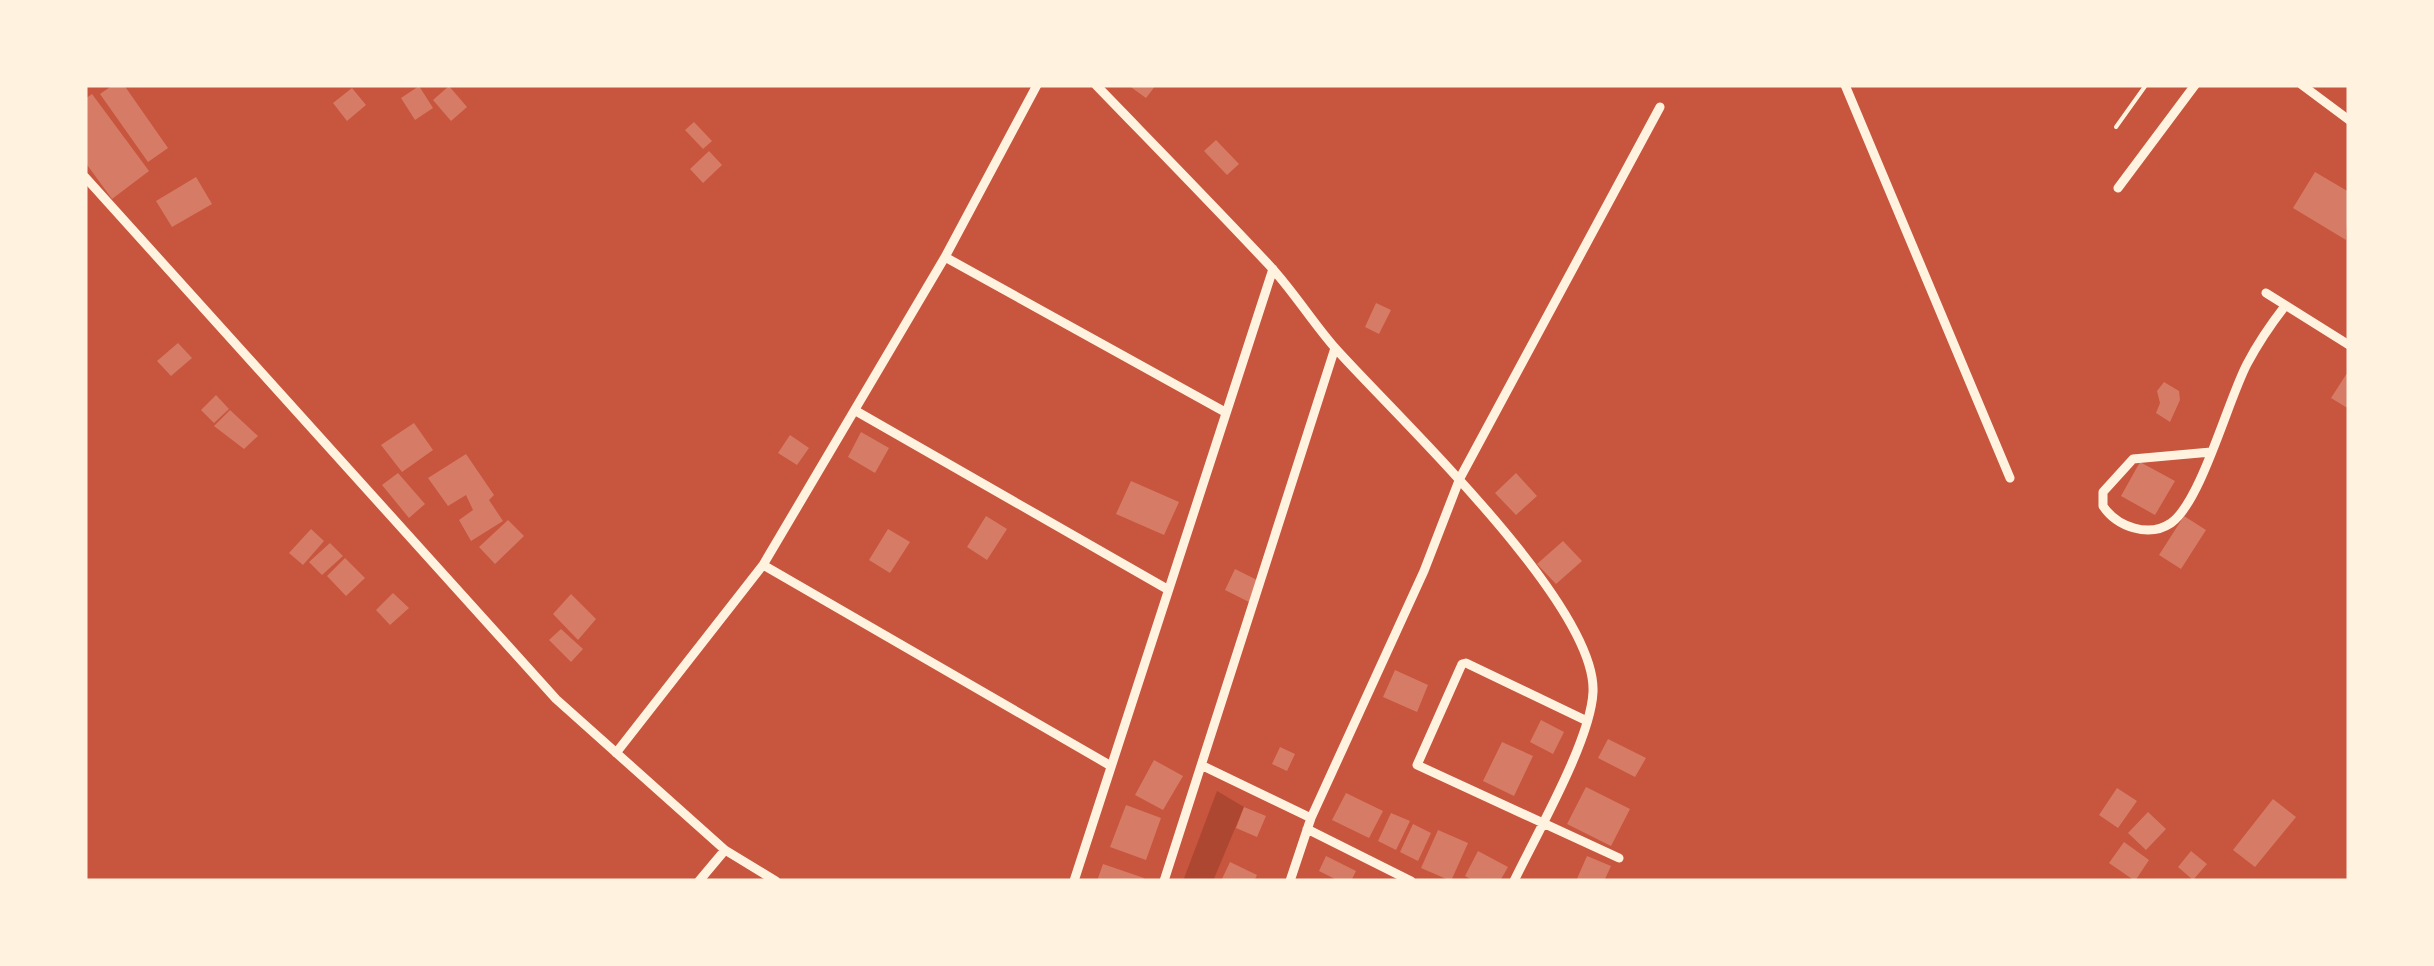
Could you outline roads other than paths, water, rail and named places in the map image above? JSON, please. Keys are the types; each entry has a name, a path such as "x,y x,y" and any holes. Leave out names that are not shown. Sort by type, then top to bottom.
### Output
{"street":[{"path":"616,753 763,565 945,256 1037,85"},
{"path":"1096,85 1273,270 1335,348 1460,478 1550,592 1583,650 1594,690 1587,722 1514,881"},
{"path":"1846,85 2010,478"},
{"path":"2118,188 2195,85"},
{"path":"2302,85 2349,120"},
{"path":"1290,881 1309,824 1424,571 1460,478 1660,107"},
{"path":"85,178 556,698 724,850 776,881"},
{"path":"945,256 1225,412"},
{"path":"1074,881 1273,270"},
{"path":"2266,293 2349,345"},
{"path":"2210,452 2133,459 2104,492 2103,506 2134,529 2157,529 2172,522 2210,452 2247,364 2285,306"},
{"path":"1164,881 1335,348"},
{"path":"856,411 1167,589"},
{"path":"763,565 1111,766"},
{"path":"1587,722 1462,664 1418,756 1420,770 1618,858"},
{"path":"1203,766 1411,881"},
{"path":"700,881 724,850"}]}
